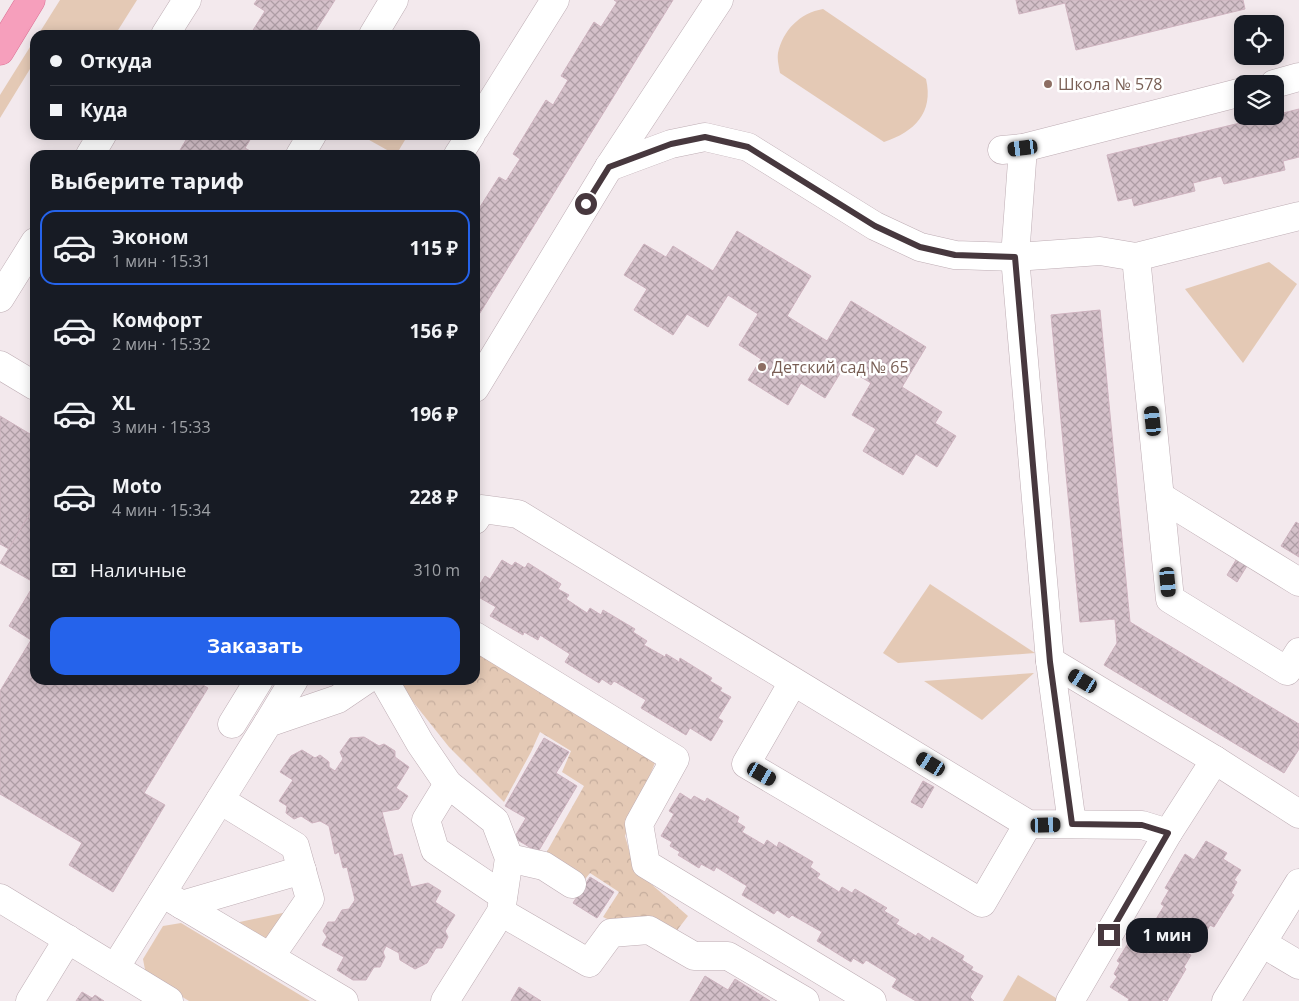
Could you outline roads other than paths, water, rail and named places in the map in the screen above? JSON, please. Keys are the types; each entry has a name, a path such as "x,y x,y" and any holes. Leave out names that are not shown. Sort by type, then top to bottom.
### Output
{"main road":[{"path":"0,51 31,0"}],"lane":[{"path":"168,30 187,0"},
{"path":"376,30 394,0"},
{"path":"480,120 555,0"},
{"path":"480,380 609,167 719,0"},
{"path":"1284,81 1299,77"},
{"path":"1072,824 1050,662 1015,257 1013,149 1234,94"},
{"path":"609,167 671,144 705,137 748,147 875,226 920,247 955,255 1015,257 1100,251 1136,256 1299,216"},
{"path":"0,298 30,250"},
{"path":"1136,256 1170,599 1287,671 1299,652"},
{"path":"0,365 30,383"},
{"path":"1161,497 1299,582"},
{"path":"480,512 482,509 518,514 1028,824 1142,825 1168,833"},
{"path":"480,639 675,759 639,824 646,864 837,992 872,1001"},
{"path":"1050,662 1215,760 1299,814"},
{"path":"793,682 746,764 982,903 1028,824"},
{"path":"232,724 256,685"},
{"path":"115,968 172,899 220,800 291,685"},
{"path":"268,723 338,699 359,685"},
{"path":"387,685 420,743 448,784 495,820 509,858 502,904 445,1001"},
{"path":"1070,1001 1168,833 1215,760"},
{"path":"448,784 426,820 435,850 502,904 589,963 611,933 649,930 694,956 728,956 805,1001"},
{"path":"220,800 295,846 310,899 270,958"},
{"path":"509,858 544,866 572,884"},
{"path":"172,899 302,870"},
{"path":"1226,1001 1299,883"},
{"path":"0,898 169,1001"},
{"path":"172,899 344,1001"},
{"path":"30,1001 68,939"},
{"path":"1262,943 1299,965"}],"place":[{"name":"Школа № 578","path":"1048,84"},
{"name":"Детский сад № 65","path":"762,367"}]}
